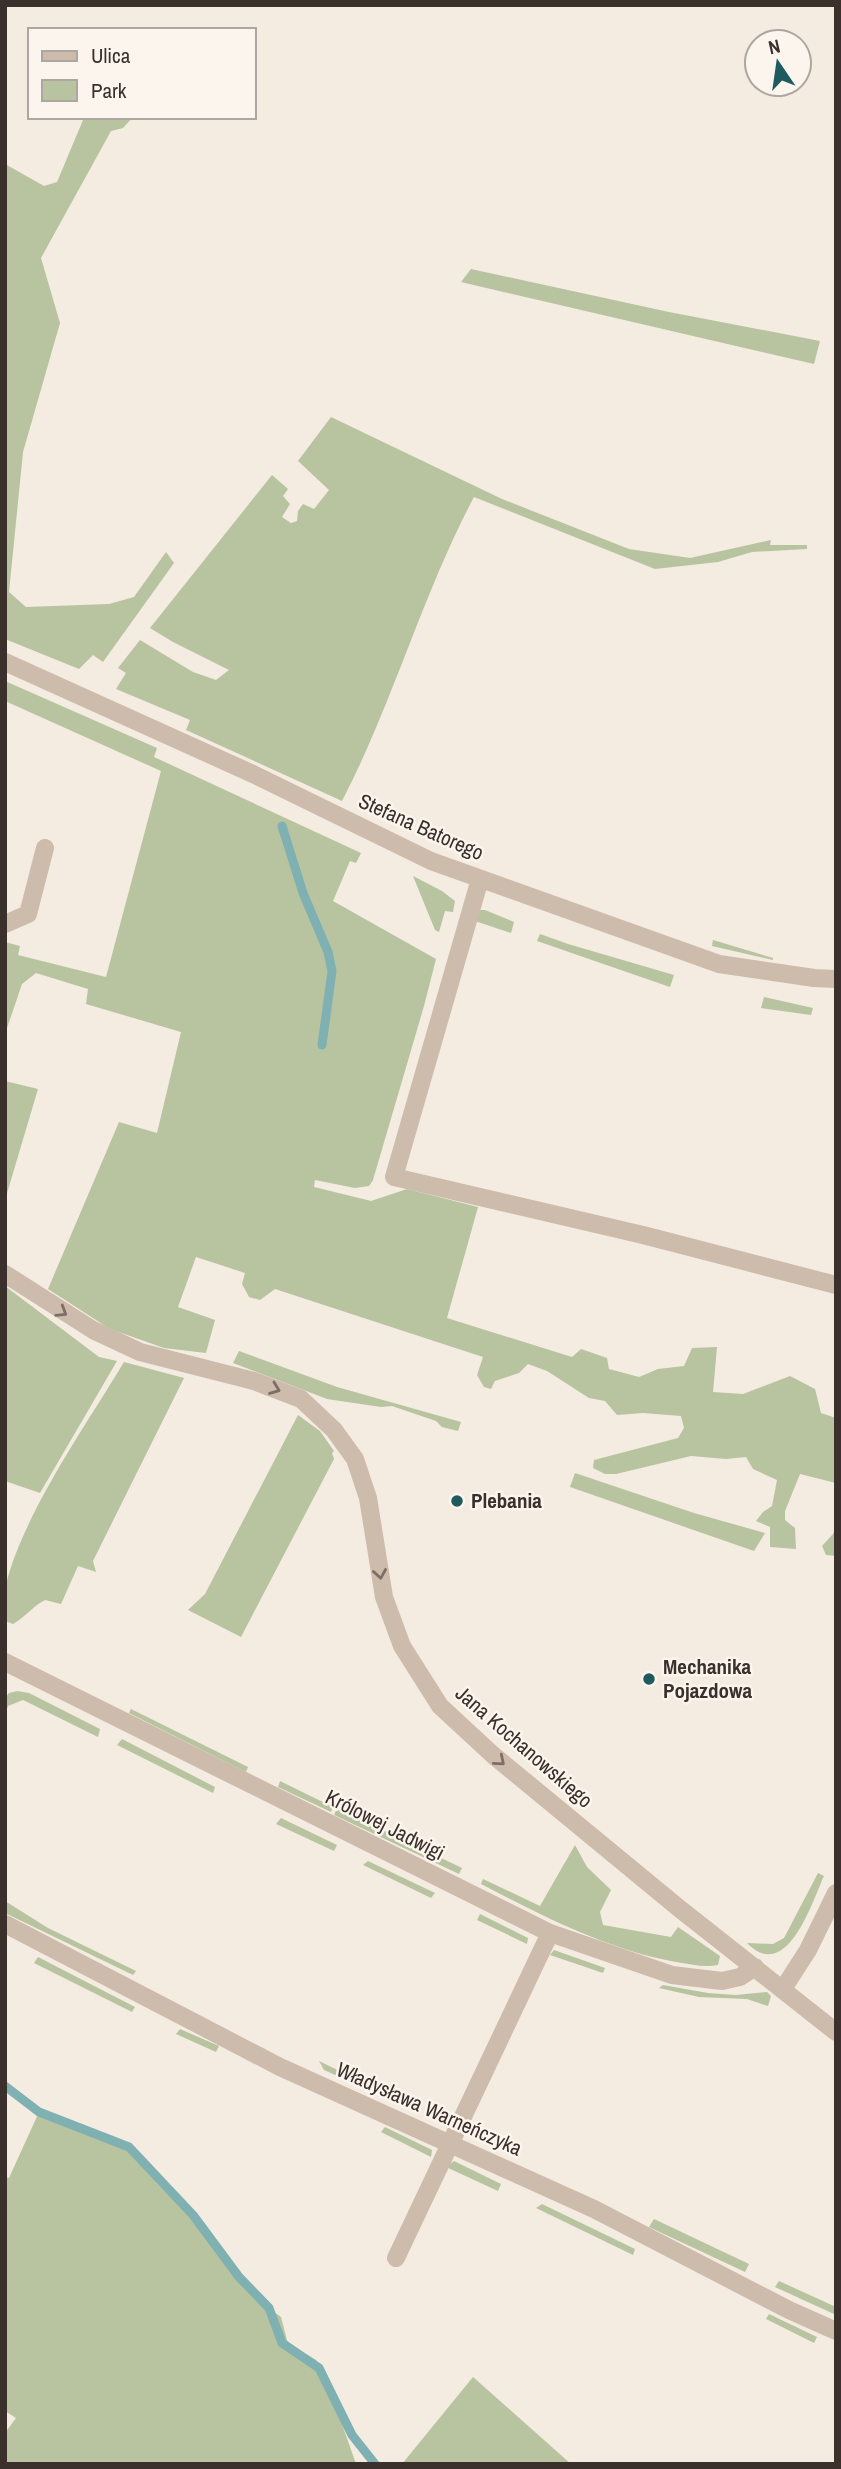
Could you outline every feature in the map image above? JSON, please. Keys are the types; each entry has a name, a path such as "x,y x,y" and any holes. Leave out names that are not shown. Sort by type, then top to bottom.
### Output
{"street":[{"name":"Stefana Batorego","path":"5,662 253,774 431,861 719,964 836,979"},
{"path":"5,924 28,914 45,848"},
{"path":"480,879 394,1177 643,1235 836,1285"},
{"name":"Jana Kochanowskiego","path":"5,1274 93,1331 140,1352 254,1381 301,1399 334,1430 355,1459 368,1499 384,1597 402,1646 440,1706 493,1755 680,1909 836,2032"},
{"name":"Królowej Jadwigi","path":"7,1666 550,1933 672,1975 722,1981 740,1978 755,1967"},
{"path":"783,1989 808,1950 836,1893"},
{"name":"Władysława Warneńczyka","path":"5,1924 280,2067 594,2209 789,2310 836,2331"},
{"path":"396,2258 550,1933"}],"green space":[{"path":"131,119 123,128 111,131 41,258 60,323 23,452 9,592 26,607 109,604 134,597 166,552 174,563 103,662 93,655 79,669 5,639 5,164 44,186 57,182 83,120"},
{"path":"471,269 669,312 820,341 814,364 461,282"},
{"path":"331,417 502,499 629,549 690,558 771,540 770,545 807,545 807,549 752,552 718,562 655,569 474,497 455,534 377,726 342,801 186,730 190,720 116,689 126,673 118,668 140,640 193,672 216,680 229,670 150,628 272,475 288,489 283,496 290,504 282,517 291,523 297,521 298,511 303,504 314,509 329,490 298,461"},
{"path":"5,681 157,748 154,757 361,853 356,863 350,861 333,901 436,959 373,1180 369,1186 355,1188 315,1180 314,1187 371,1201 407,1189 478,1207 447,1318 572,1357 581,1349 607,1358 609,1369 639,1377 658,1369 684,1366 692,1348 717,1347 713,1392 743,1394 790,1376 815,1389 821,1413 836,1418 836,1483 800,1474 785,1511 785,1520 795,1528 796,1549 770,1547 770,1527 756,1521 772,1506 777,1480 753,1469 746,1457 726,1459 691,1456 616,1474 605,1474 593,1468 594,1460 678,1438 684,1428 681,1416 643,1413 617,1415 605,1401 589,1398 547,1371 528,1364 519,1373 495,1381 491,1389 484,1387 477,1375 483,1357 275,1289 260,1300 249,1297 242,1284 245,1273 196,1257 178,1307 215,1320 206,1353 164,1348 110,1329 48,1289 119,1122 157,1133 181,1032 86,1004 88,989 36,973 22,984 5,1034 5,942 20,946 18,955 106,977 161,771 5,701"},
{"path":"413,876 455,901 453,912 445,911 439,932 435,930"},
{"path":"478,910 485,910 514,922 511,933 472,920"},
{"path":"540,934 674,975 670,987 537,941"},
{"path":"713,940 773,958 773,960 712,946"},
{"path":"764,997 813,1008 811,1015 761,1008"},
{"path":"5,1081 38,1089 5,1200"},
{"path":"5,1286 99,1357 117,1361 40,1493 5,1481"},
{"path":"239,1351 337,1387 461,1422 458,1431 392,1406 381,1407 327,1399 233,1363"},
{"path":"124,1362 184,1378 93,1561 96,1572 78,1566 61,1604 45,1600 13,1624 5,1621 6,1584 27,1528 41,1499"},
{"path":"298,1415 320,1431 334,1451 334,1459 241,1637 188,1610 205,1594"},
{"path":"575,1473 694,1513 765,1533 754,1551 570,1487"},
{"path":"836,1525 836,1556 826,1555 822,1546 833,1534"},
{"path":"9,1693 29,1693 100,1729 98,1737 23,1700 8,1706 5,1713 5,1698"},
{"path":"131,1709 248,1767 246,1772 129,1713"},
{"path":"122,1739 215,1787 213,1793 117,1745"},
{"path":"280,1781 333,1807 331,1812 278,1787"},
{"path":"337,1808 462,1868 459,1874 334,1815"},
{"path":"281,1818 337,1845 334,1851 276,1824"},
{"path":"575,1845 587,1867 611,1890 600,1912 603,1925 671,1937 678,1927 720,1956 718,1965 702,1966 676,1962 625,1949 551,1919 481,1884 483,1879 540,1906"},
{"path":"368,1861 435,1893 431,1898 363,1865"},
{"path":"818,1873 824,1876 813,1903 796,1935 786,1947 774,1953 761,1953 747,1943 773,1944 784,1938"},
{"path":"5,1901 48,1928 136,1971 133,1975 5,1913"},
{"path":"480,1914 528,1938 527,1944 477,1920"},
{"path":"554,1950 605,1968 603,1973 550,1955"},
{"path":"38,1957 135,2007 132,2012 34,1963"},
{"path":"663,1985 736,1995 767,1992 771,1996 768,2006 747,1999 699,1997 659,1988"},
{"path":"180,2029 219,2046 216,2052 176,2034"},
{"path":"319,2061 362,2082 360,2086 324,2070"},
{"path":"39,2112 129,2147 158,2184 193,2215 254,2297 281,2317 288,2344 316,2360 356,2464 5,2464 5,2433 16,2418 5,2411 5,2177 9,2178"},
{"path":"385,2127 432,2150 431,2157 381,2132"},
{"path":"454,2161 501,2184 498,2191 446,2167"},
{"path":"542,2204 635,2249 633,2255 536,2208"},
{"path":"654,2219 749,2264 745,2272 649,2227"},
{"path":"779,2281 836,2307 836,2315 775,2287"},
{"path":"769,2314 817,2337 814,2343 766,2319"},
{"path":"473,2377 571,2464 402,2464"}],"waterway":[{"path":"282,826 303,893 328,952 332,971 322,1045"},
{"path":"5,2086 39,2112 129,2147 193,2215 239,2277 269,2308 282,2343 319,2368 352,2435 375,2464"}],"place":[{"name":"Plebania","path":"457,1501"},
{"name":"Mechanika Pojazdowa","path":"649,1679"}]}
